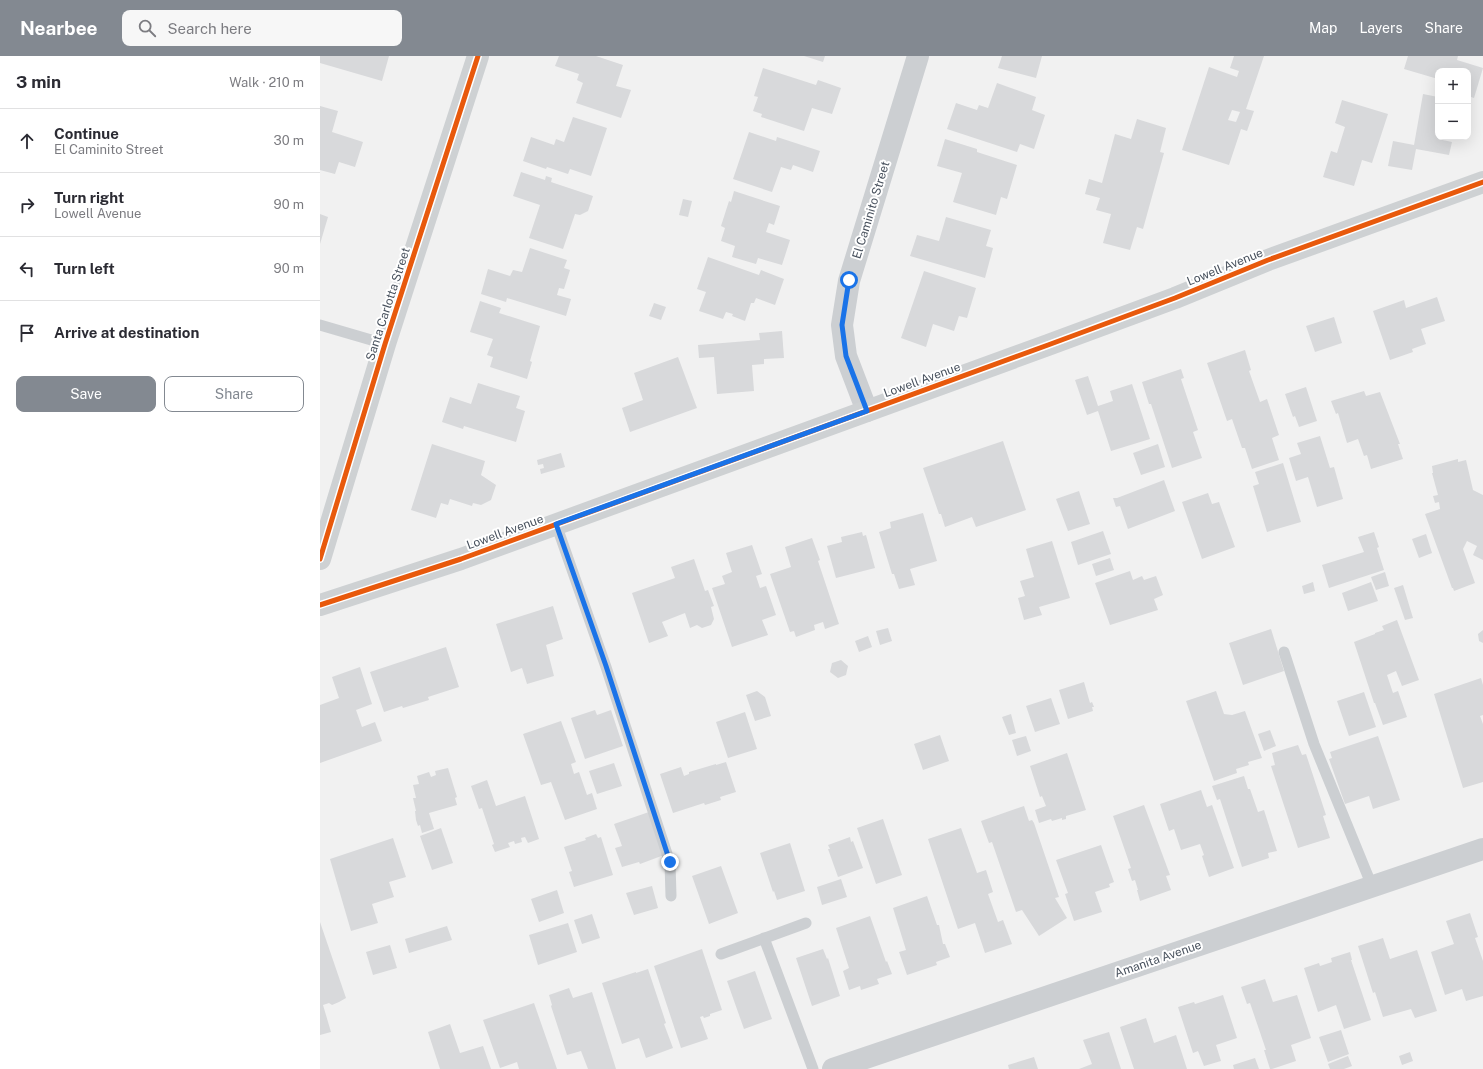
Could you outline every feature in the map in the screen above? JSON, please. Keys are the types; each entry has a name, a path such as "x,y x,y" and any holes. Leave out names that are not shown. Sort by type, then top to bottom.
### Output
{"street":[{"name":"Santa Carlotta Street","path":"320,559 385,344 478,56"},
{"name":"El Caminito Street","path":"867,411 846,356 842,325 849,280 918,56"},
{"name":"Lowell Avenue","path":"320,605 461,559 1175,298 1268,260 1483,182"},
{"name":"Amanita Avenue","path":"834,1069 1483,849"}],"lane":[{"path":"320,325 385,344"},
{"path":"556,524 606,666 670,862 671,896"},
{"path":"1284,652 1314,744 1372,886"},
{"path":"720,954 806,923"},
{"path":"764,938 813,1069"}],"building":[{"path":"320,56 389,56 382,81 320,63"},
{"path":"559,56 596,56 623,65 616,86 631,90 621,118 576,103 583,83 577,80 579,74 555,66"},
{"path":"804,56 825,56 823,62"},
{"path":"1002,56 1042,56 1036,78 998,68"},
{"path":"1234,56 1264,56 1246,109 1254,111 1247,131 1241,129 1229,165 1182,150 1209,67 1237,77 1239,71 1230,68","holes":["1232,110 1240,112 1236,122 1228,120"]},
{"path":"1408,56 1458,56 1457,60 1483,68 1474,98 1471,97 1471,68 1435,68 1435,78 1404,69"},
{"path":"763,68 816,85 818,80 841,88 832,114 812,108 804,131 761,117 762,114 753,111 758,97 754,96"},
{"path":"997,83 1036,97 1032,110 1045,115 1034,149 1020,144 1017,152 947,129 956,103 977,110 979,105 988,108"},
{"path":"1423,94 1435,96 1435,140 1452,142 1449,155 1416,149 1412,170 1388,166 1393,141 1414,145"},
{"path":"1342,100 1388,114 1372,163 1362,160 1354,186 1323,177 1331,151 1337,153 1345,127 1335,123"},
{"path":"320,106 338,111 332,132 363,142 355,167 339,162 335,174 320,170"},
{"path":"573,117 607,128 591,176 570,169 568,174 547,167 546,169 523,161 531,137 554,145 556,139 564,142"},
{"path":"1137,119 1166,128 1160,152 1164,153 1143,229 1137,227 1130,250 1103,243 1111,214 1096,210 1100,198 1085,194 1089,179 1102,183 1115,134 1131,139"},
{"path":"749,132 776,141 777,137 820,151 813,172 793,165 791,170 781,167 772,192 733,179"},
{"path":"945,139 977,149 977,152 1017,165 1007,199 1001,197 996,215 953,202 962,173 937,166"},
{"path":"521,172 545,180 546,176 552,178 551,182 593,196 588,211 580,215 575,214 563,249 529,238 540,205 513,196"},
{"path":"734,191 780,206 774,225 769,223 766,232 790,240 782,265 758,258 756,264 732,257 735,246 721,241 725,228 721,226 729,201 731,202"},
{"path":"683,199 692,201 688,217 679,215"},
{"path":"320,214 328,217 320,244"},
{"path":"946,217 991,230 986,246 993,248 985,278 910,256 917,235 939,241"},
{"path":"530,248 567,260 564,268 570,270 564,289 559,288 557,295 571,299 566,316 507,298 506,302 481,294 488,269 510,276 513,270 522,272"},
{"path":"708,257 759,275 761,270 784,279 775,305 756,298 754,303 751,303 745,321 726,312 723,319 699,311 706,292 697,289"},
{"path":"924,271 976,288 967,318 959,316 954,331 933,324 926,347 901,338"},
{"path":"1437,297 1445,321 1421,329 1426,344 1412,349 1413,352 1390,360 1373,311 1404,300 1406,308"},
{"path":"480,301 501,308 499,313 540,326 530,361 532,362 527,379 490,367 493,357 487,355 493,339 470,332"},
{"path":"654,303 666,307 661,320 649,316"},
{"path":"1334,317 1342,343 1315,352 1306,326"},
{"path":"782,331 784,358 764,359 764,364 752,365 754,391 717,394 714,357 699,358 698,345 760,340 759,333"},
{"path":"1245,350 1251,370 1249,371 1260,402 1267,399 1279,435 1272,438 1279,460 1252,469 1245,448 1242,448 1232,419 1227,421 1207,363"},
{"path":"678,357 697,408 630,432 622,408 643,400 634,373"},
{"path":"1181,369 1184,378 1181,379 1198,430 1193,432 1202,458 1172,468 1151,404 1149,404 1142,382"},
{"path":"1088,376 1098,406 1113,401 1110,391 1132,384 1150,439 1111,451 1098,411 1087,415 1075,380"},
{"path":"478,383 520,396 516,408 525,411 516,442 464,426 463,429 442,422 450,397 471,404"},
{"path":"1306,387 1317,421 1299,427 1295,416 1293,417 1285,394"},
{"path":"1364,391 1366,396 1380,392 1400,444 1398,444 1403,459 1371,469 1367,455 1364,456 1358,439 1347,443 1338,413 1336,414 1331,401"},
{"path":"1320,436 1330,468 1334,467 1343,499 1317,507 1308,477 1296,481 1289,458 1301,454 1297,443"},
{"path":"1003,441 1026,510 976,527 972,517 945,527 923,468"},
{"path":"432,444 485,461 481,475 496,485 491,500 481,505 473,503 472,506 450,499 448,505 441,503 436,518 411,510"},
{"path":"1158,444 1165,467 1141,475 1133,453"},
{"path":"561,453 565,467 541,474 540,469 544,468 543,464 538,465 537,460"},
{"path":"1458,459 1458,462 1466,460 1473,490 1483,495 1483,560 1473,555 1477,546 1467,541 1463,549 1475,583 1454,591 1425,514 1440,509 1439,502 1435,503 1433,496 1438,495 1432,473 1432,466"},
{"path":"1283,463 1301,522 1267,532 1253,486 1259,484 1255,472"},
{"path":"1164,480 1175,511 1128,529 1120,506 1116,507 1113,498 1117,498"},
{"path":"1079,491 1090,524 1068,531 1056,499"},
{"path":"1208,493 1212,504 1219,502 1235,547 1202,559 1182,502"},
{"path":"923,513 937,561 910,569 915,585 899,589 894,574 892,574 879,532 891,528 890,522"},
{"path":"1103,531 1111,554 1078,565 1071,542"},
{"path":"862,532 863,536 866,535 875,568 836,578 827,546 842,542 841,537"},
{"path":"1374,532 1384,570 1329,588 1322,565 1364,552 1358,537"},
{"path":"1426,534 1432,553 1419,558 1412,539"},
{"path":"812,538 839,624 825,629 823,622 814,625 815,630 796,637 794,631 790,632 770,574 791,567 785,547"},
{"path":"1052,541 1070,598 1039,607 1042,615 1024,620 1018,598 1025,596 1020,581 1034,577 1026,549"},
{"path":"752,545 762,574 756,576 760,588 766,586 776,615 762,620 768,635 732,647 712,588 725,584 722,576 732,572 726,553"},
{"path":"1110,558 1114,570 1096,576 1092,564"},
{"path":"694,559 705,591 708,590 714,606 711,607 714,619 711,625 702,628 697,625 690,628 685,613 662,622 668,636 649,643 632,593 675,578 671,567"},
{"path":"1130,571 1133,580 1142,576 1144,580 1156,576 1163,595 1154,599 1158,610 1110,625 1095,583"},
{"path":"1385,572 1389,586 1376,590 1371,577"},
{"path":"1313,582 1315,591 1304,594 1302,586"},
{"path":"1371,582 1378,601 1348,611 1342,593"},
{"path":"1403,585 1413,618 1405,620 1394,588"},
{"path":"553,606 563,639 546,645 554,676 527,684 522,668 511,672 496,624"},
{"path":"1397,620 1419,680 1402,686 1396,671 1387,675 1393,693 1398,691 1407,717 1383,725 1374,703 1354,642 1384,630 1382,626"},
{"path":"888,628 892,641 880,645 876,631"},
{"path":"1271,629 1284,671 1243,685 1229,643"},
{"path":"1483,630 1483,643 1479,641 1478,634"},
{"path":"868,636 872,647 859,652 855,641"},
{"path":"446,647 459,687 428,697 429,700 384,712 370,672"},
{"path":"841,660 848,666 846,675 838,678 830,672 832,663"},
{"path":"360,667 372,704 356,710 362,727 375,722 382,741 320,763 320,705 339,698 332,677"},
{"path":"1481,678 1483,685 1483,715 1480,716 1483,724 1483,782 1463,788 1434,694"},
{"path":"1084,682 1090,703 1092,702 1094,707 1092,707 1093,711 1068,719 1059,690"},
{"path":"757,691 765,697 771,716 755,721 746,695"},
{"path":"1216,691 1224,714 1232,715 1245,711 1262,758 1248,762 1249,765 1236,769 1237,773 1214,781 1186,701"},
{"path":"1364,692 1376,727 1349,736 1337,701"},
{"path":"1051,698 1060,724 1035,732 1026,706"},
{"path":"595,710 597,715 611,710 623,746 585,759 571,718"},
{"path":"745,712 757,749 728,758 716,722"},
{"path":"1011,714 1016,733 1009,735 1002,717"},
{"path":"561,721 576,762 571,764 574,774 579,772 587,795 592,793 597,809 565,820 551,782 541,785 523,734"},
{"path":"1270,730 1276,746 1264,751 1258,734"},
{"path":"940,735 949,761 923,770 914,744"},
{"path":"1026,736 1031,751 1017,756 1012,740"},
{"path":"1378,736 1400,800 1373,809 1369,796 1345,804 1329,759 1332,758 1330,752"},
{"path":"1298,745 1302,755 1306,754 1326,815 1323,816 1330,838 1298,848 1271,766 1275,765 1272,753"},
{"path":"1067,753 1086,810 1066,816 1066,819 1062,820 1062,818 1052,821 1051,819 1039,823 1035,810 1046,806 1042,796 1040,797 1030,766"},
{"path":"726,762 736,792 720,797 721,800 705,805 704,803 673,813 660,774 681,767 684,776 689,774 689,772"},
{"path":"614,763 622,786 597,794 589,771"},
{"path":"448,768 457,797 455,798 457,805 429,813 434,829 422,833 420,825 418,826 416,820 416,811 413,798 416,798 413,785 419,784 417,776 429,772 431,777 436,775 435,771"},
{"path":"1244,776 1258,812 1264,810 1277,851 1268,853 1269,858 1242,867 1220,799 1217,800 1212,786"},
{"path":"487,780 496,806 525,796 539,839 528,843 525,837 521,838 522,842 515,844 514,841 508,843 510,847 495,852 492,845 494,844 482,808 479,809 471,786"},
{"path":"1201,790 1207,807 1212,805 1234,868 1209,877 1202,856 1204,855 1200,844 1181,850 1174,829 1169,831 1160,804"},
{"path":"1144,805 1170,875 1166,876 1171,890 1140,901 1135,880 1132,881 1128,869 1131,868 1113,816"},
{"path":"1024,806 1029,821 1032,820 1034,823 1059,897 1055,898 1067,918 1039,936 1022,910 1016,912 992,842 989,843 981,821"},
{"path":"649,812 664,855 640,864 639,862 622,867 615,848 622,846 614,824"},
{"path":"883,819 902,875 876,884 857,828"},
{"path":"441,828 453,863 432,870 420,836"},
{"path":"961,828 977,873 986,870 993,892 988,894 998,922 1003,920 1012,944 985,953 975,923 958,929 928,839"},
{"path":"596,834 598,838 601,837 613,875 574,887 569,872 572,871 564,847 586,840 585,838"},
{"path":"850,837 851,842 853,841 863,868 838,877 828,845"},
{"path":"393,838 406,877 389,882 394,897 372,904 378,923 351,931 330,859"},
{"path":"790,843 805,891 777,900 760,853"},
{"path":"1101,845 1114,882 1109,884 1110,887 1095,892 1102,912 1074,921 1065,894 1068,893 1056,860"},
{"path":"721,866 738,913 709,924 692,876"},
{"path":"841,879 847,897 822,905 817,887"},
{"path":"652,886 658,908 634,915 626,893"},
{"path":"557,890 564,913 539,922 531,899"},
{"path":"927,896 937,925 939,925 943,944 945,944 950,957 936,962 937,965 907,975 899,952 906,950 893,908"},
{"path":"1470,913 1478,937 1475,938 1483,961 1483,996 1466,1001 1462,989 1445,995 1431,952 1454,944 1446,921"},
{"path":"592,914 600,938 582,944 574,920"},
{"path":"870,916 886,962 887,961 892,974 877,979 879,984 861,990 860,986 849,990 843,971 849,968 836,928"},
{"path":"320,922 346,998 332,1005 329,1003 323,1005 331,1032 320,1035"},
{"path":"568,923 577,952 538,965 529,935"},
{"path":"447,926 452,940 409,953 405,939"},
{"path":"1383,938 1390,959 1417,950 1437,1011 1415,1018 1411,1009 1383,1017 1375,992 1373,993 1358,946"},
{"path":"390,945 397,968 373,975 366,952"},
{"path":"702,949 722,1010 710,1014 710,1016 704,1018 703,1016 700,1017 708,1039 681,1048 654,966"},
{"path":"823,949 827,959 828,958 840,996 812,1006 796,958"},
{"path":"1350,952 1351,960 1371,1020 1344,1029 1336,1005 1318,1012 1304,968 1319,963 1320,966 1332,962 1331,958"},
{"path":"648,969 666,1023 664,1024 673,1048 646,1058 639,1038 622,1044 602,983"},
{"path":"755,971 772,1019 744,1029 727,981"},
{"path":"1265,979 1273,1002 1297,995 1311,1038 1291,1045 1296,1061 1272,1069 1270,1069 1264,1050 1266,1050 1250,1003 1247,1004 1241,987"},
{"path":"569,988 573,998 592,992 616,1069 588,1069 581,1051 567,1055 551,1006 549,995"},
{"path":"1223,995 1237,1038 1216,1045 1221,1061 1204,1066 1198,1051 1193,1053 1178,1007 1194,1002 1195,1004"},
{"path":"534,1003 557,1069 519,1069 517,1062 500,1068 483,1020"},
{"path":"1146,1018 1154,1043 1176,1035 1187,1069 1134,1069 1120,1027"},
{"path":"450,1024 460,1053 483,1046 491,1069 440,1069 428,1032"},
{"path":"1341,1030 1349,1054 1328,1062 1319,1037"},
{"path":"1109,1032 1121,1069 1079,1069 1092,1064 1083,1040"},
{"path":"1410,1052 1413,1061 1402,1065 1399,1056"},
{"path":"1348,1056 1352,1066 1344,1069 1330,1069 1328,1064"},
{"path":"1034,1057 1038,1069 1009,1069 1008,1065"},
{"path":"1255,1058 1259,1069 1234,1069 1233,1065"}],"cycle path":[{"path":"320,559 385,344 478,56"},
{"path":"320,605 461,559 1048,345 1175,298 1268,260 1483,182"}],"route":[{"path":"670,862 606,666 556,524 867,411 846,356 842,325 849,280"}]}
